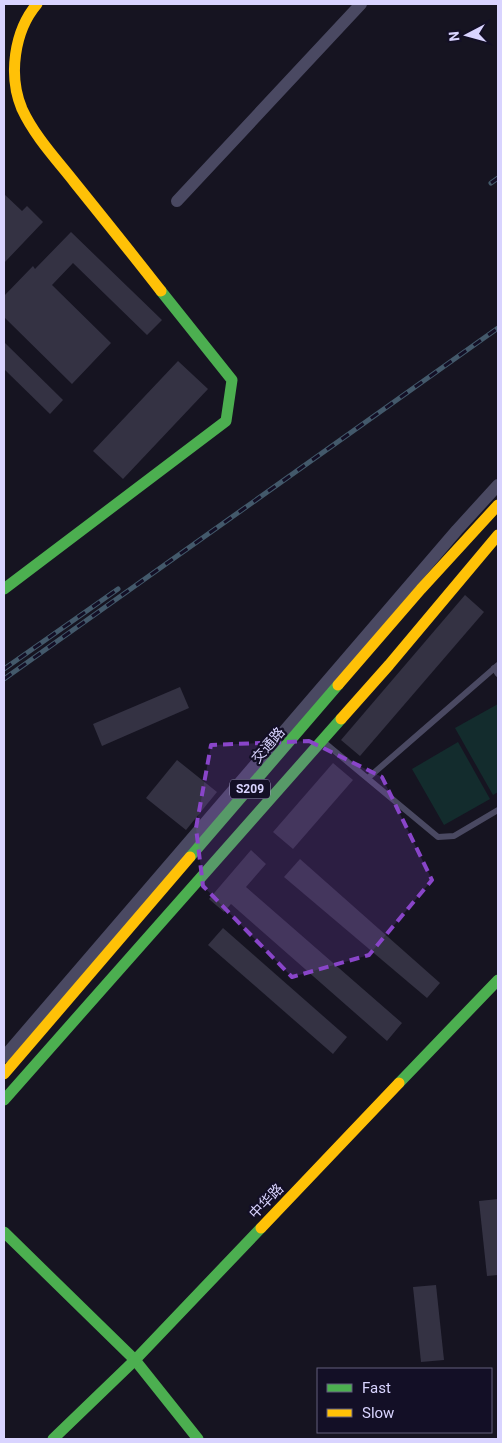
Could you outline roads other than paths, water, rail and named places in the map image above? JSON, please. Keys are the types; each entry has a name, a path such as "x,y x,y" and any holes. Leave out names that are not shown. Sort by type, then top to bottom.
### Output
{"street":[{"path":"4,589 226,421 232,380 40,140 22,108 14,77 17,43 31,11 37,4"},
{"path":"177,201 361,4"},
{"path":"4,1057 444,545 498,485"},
{"name":"交通路","path":"4,1074 421,590 498,505"},
{"name":"S209","path":"4,1100 389,665 498,535"},
{"name":"中华路","path":"53,1439 135,1360 498,980"},
{"path":"4,1232 135,1360 198,1439"}],"lane":[{"path":"368,778 496,666 498,674"},
{"path":"322,740 438,837 454,836 498,810"}],"railway":[{"path":"491,183 498,178"},
{"path":"4,679 498,328"},
{"path":"4,669 118,589"}]}
